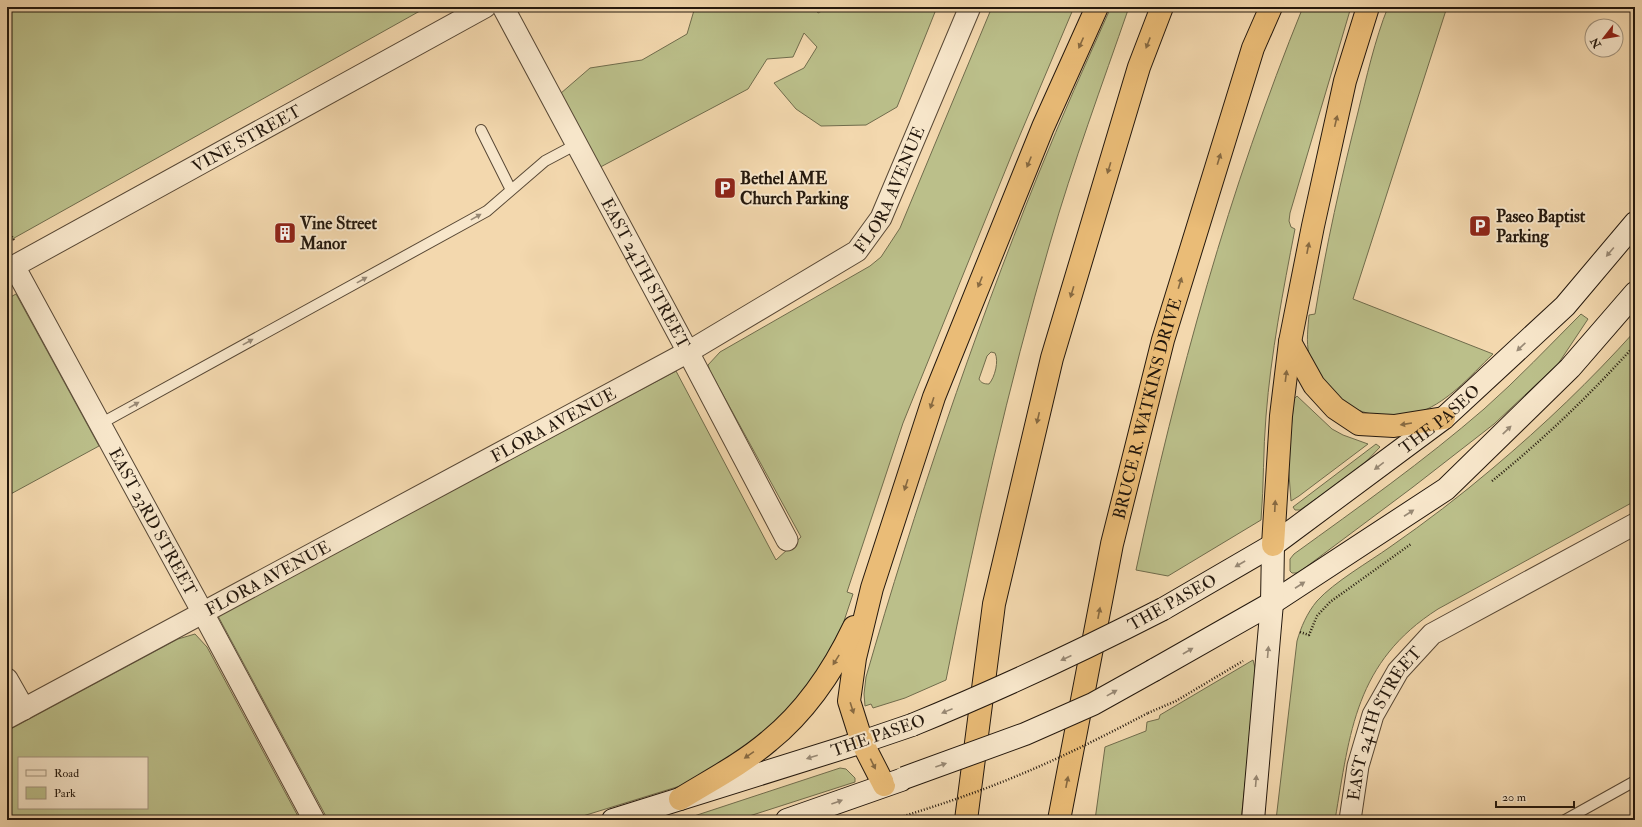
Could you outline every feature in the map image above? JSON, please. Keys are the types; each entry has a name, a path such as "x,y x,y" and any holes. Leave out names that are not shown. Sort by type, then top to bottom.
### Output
{"highway":[{"path":"884,786 862,742 849,701 855,658 872,588 934,397 1043,127 1097,7"},
{"path":"966,820 994,604 1052,358 1139,67 1162,7"},
{"name":"BRUCE R. WATKINS DRIVE","path":"1059,820 1112,544 1163,340 1253,48 1271,7"},
{"path":"1273,545 1281,416 1290,342 1312,226 1345,82 1368,7"},
{"path":"1290,342 1314,385 1335,408 1359,424 1394,426 1444,418"},
{"path":"680,799 764,745 795,717 824,679 840,654 872,588"}],"main road":[{"name":"THE PASEO","path":"612,820 862,742 912,725 965,704 1103,640 1163,609 1273,545 1444,418 1565,306 1635,222"},
{"path":"787,820 1026,734 1093,704 1272,603 1446,489 1570,368 1635,293"},
{"path":"1253,820 1272,603 1273,545"}],"street":[{"name":"VINE STREET","path":"10,268 485,7"},
{"name":"EAST 24TH STREET","path":"503,7 788,540"},
{"name":"FLORA AVENUE","path":"15,714 688,352 857,251 881,218 970,7"},
{"name":"EAST 23RD STREET","path":"10,268 100,424 203,612 314,820"},
{"name":"EAST 24TH STREET","path":"1350,820 1358,766 1373,716 1398,671 1432,634 1635,524"},
{"path":"7,679 15,714"}],"lane":[{"path":"481,130 511,190"},
{"path":"100,424 487,211 545,161 577,144"},
{"path":"1565,820 1635,781"}],"path":[{"path":"893,820 959,798 1019,775 1090,743 1148,713 1176,701 1246,660"}],"green space":[{"path":"7,7 427,7 7,242"},
{"path":"695,7 814,7 818,13 829,7 937,7 897,107 866,125 821,126 796,109 774,83 804,68 817,47 804,33 793,57 767,59 748,89 591,172 553,100 590,68 642,60 687,34"},
{"path":"992,7 1074,7 1012,154 903,423 847,592 853,594 843,624 828,654 801,696 765,733 701,776 680,786 570,820 328,820 218,616 676,371 776,560 801,537 708,365 720,352 870,266 881,257 900,228"},
{"path":"1111,7 1129,7 1068,183 1020,351 993,460 946,680 905,698 873,708 871,704 865,706 864,694 866,677 904,550 967,361 1038,175","holes":["991,352 995,353 997,360 993,377 989,384 983,383 979,379 987,356"]},
{"path":"1303,7 1351,7 1290,213 1289,221 1291,227 1295,229 1278,322 1268,392 1261,520 1168,576 1136,570 1187,355 1228,214 1276,76"},
{"path":"1388,7 1447,7 1353,299 1493,354 1457,389 1437,404 1414,414 1395,417 1362,412 1353,408 1336,396 1329,389 1317,371 1309,354 1307,340 1309,315 1315,314 1329,238 1352,137 1371,59"},
{"path":"16,294 99,446 7,496 7,299"},
{"path":"1581,314 1588,319 1558,364 1494,424 1298,573 1292,573 1290,571 1290,559 1294,554 1391,483 1484,409"},
{"path":"1635,331 1635,501 1438,609 1410,630 1389,652 1373,676 1361,701 1352,729 1335,820 1276,820 1297,641 1310,610 1324,594 1352,572 1403,538 1468,489 1493,468 1567,402"},
{"path":"1297,396 1332,429 1343,435 1368,444 1291,501 1288,461 1294,399"},
{"path":"1376,444 1380,447 1359,469 1300,510 1295,510 1293,507"},
{"path":"195,634 207,647 300,820 7,820 7,731 178,639"},
{"path":"1253,660 1256,672 1256,688 1241,820 1095,820 1105,747 1146,731 1147,722 1159,719 1160,715"},
{"path":"840,768 846,769 855,778 855,782 737,820 682,820"}],"place":[{"name":"Bethel AME Church Parking","path":"725,188"},
{"name":"Paseo Baptist Parking","path":"1480,226"},
{"name":"Vine Street Manor","path":"285,233"}]}
